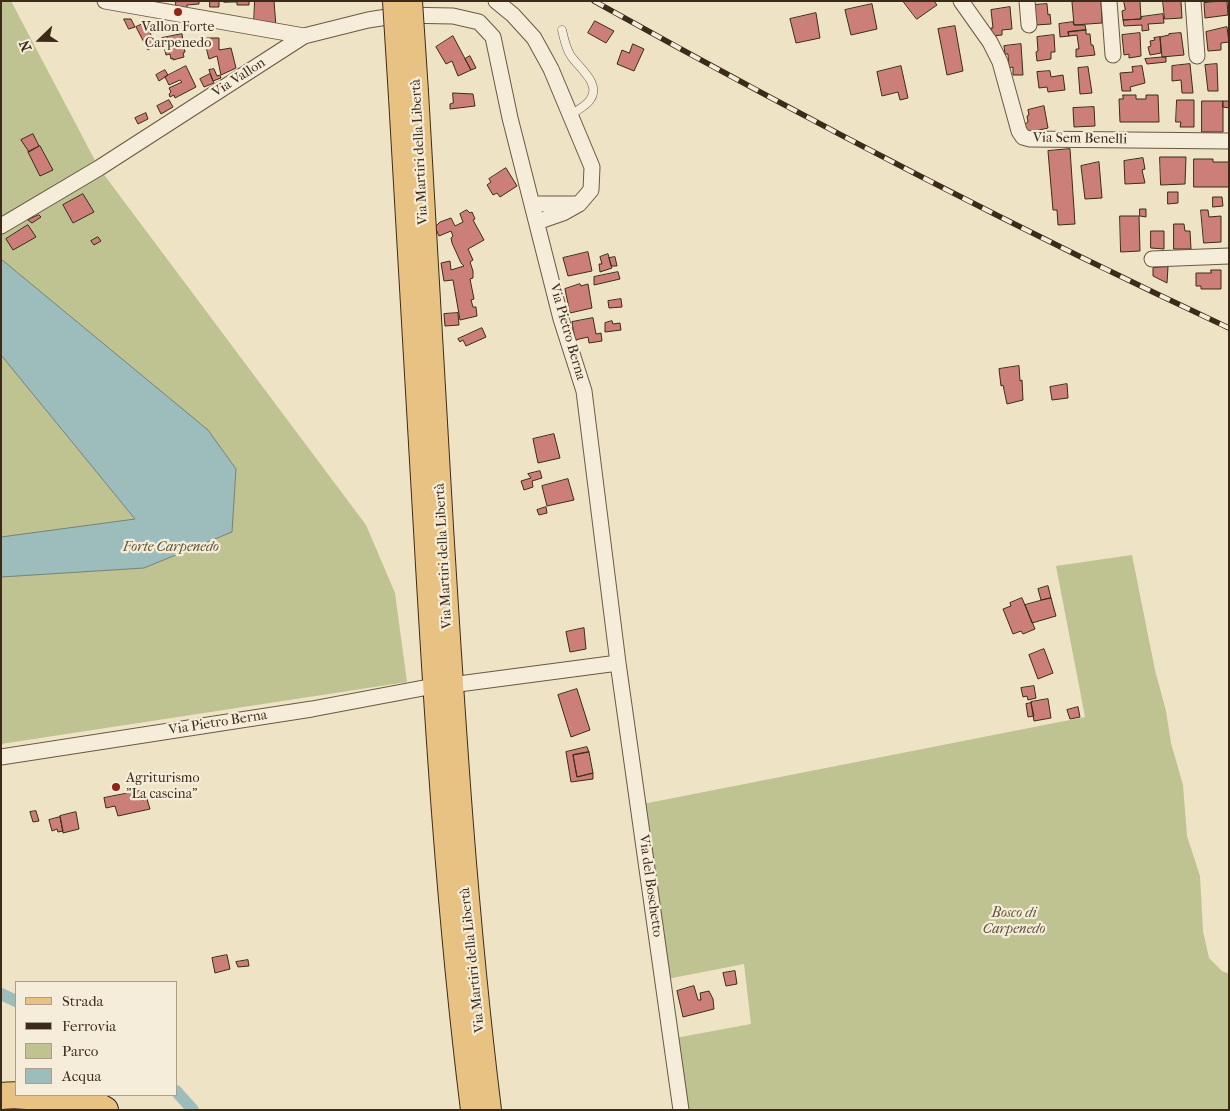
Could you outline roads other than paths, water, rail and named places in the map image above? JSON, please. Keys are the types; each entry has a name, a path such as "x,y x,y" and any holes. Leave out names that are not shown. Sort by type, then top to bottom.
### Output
{"highway":[{"path":"1,1082 15,1082"},
{"path":"1,1096 27,1096 47,1099 80,1110"},
{"path":"81,1096 105,1110"}],"main road":[{"name":"Via Martiri della Libertà","path":"394,1 408,94 443,686 450,905 460,1015 472,1110"},
{"name":"Via Martiri della Libertà","path":"408,94 412,1"},
{"name":"Via Martiri della Libertà","path":"443,686 490,1110"}],"street":[{"path":"105,1 304,36"},
{"path":"496,1 513,15 534,38 551,69 592,166 591,190 579,204 563,213 537,222"},
{"name":"Via Sem Benelli","path":"961,1 990,42 1000,62 1019,131 1023,137 1030,139 1229,141"},
{"path":"1027,1 1029,25"},
{"path":"1109,1 1113,55"},
{"path":"1193,1 1196,56"},
{"name":"Via Pietro Berna","path":"1,757 312,709 443,686 618,662 584,392 561,319 510,118 494,38 478,22 453,16 400,15 368,20 304,36"},
{"name":"Via Vallon","path":"1,226 99,168 304,36"},
{"path":"532,204 579,204"},
{"path":"1152,259 1229,256"},
{"name":"Via del Boschetto","path":"618,662 681,1110"}],"lane":[{"path":"562,30 572,57 589,78 593,89 590,100 571,115"}],"water":[{"path":"1,259 208,430 236,469 232,532 144,568 1,577 1,537 135,519 1,355"}],"waterway":[{"path":"1,994 15,1001"},
{"path":"178,1093 193,1110"}],"railway":[{"path":"594,1 908,170 1068,251 1229,328"}],"place":[{"name":"Vallon Forte Carpenedo","path":"178,12"},
{"name":"Agriturismo \"La cascina\"","path":"116,787"}],"park label":[{"name":"Forte Carpenedo","path":"171,548"},
{"name":"Bosco di Carpenedo","path":"1014,922"}]}
